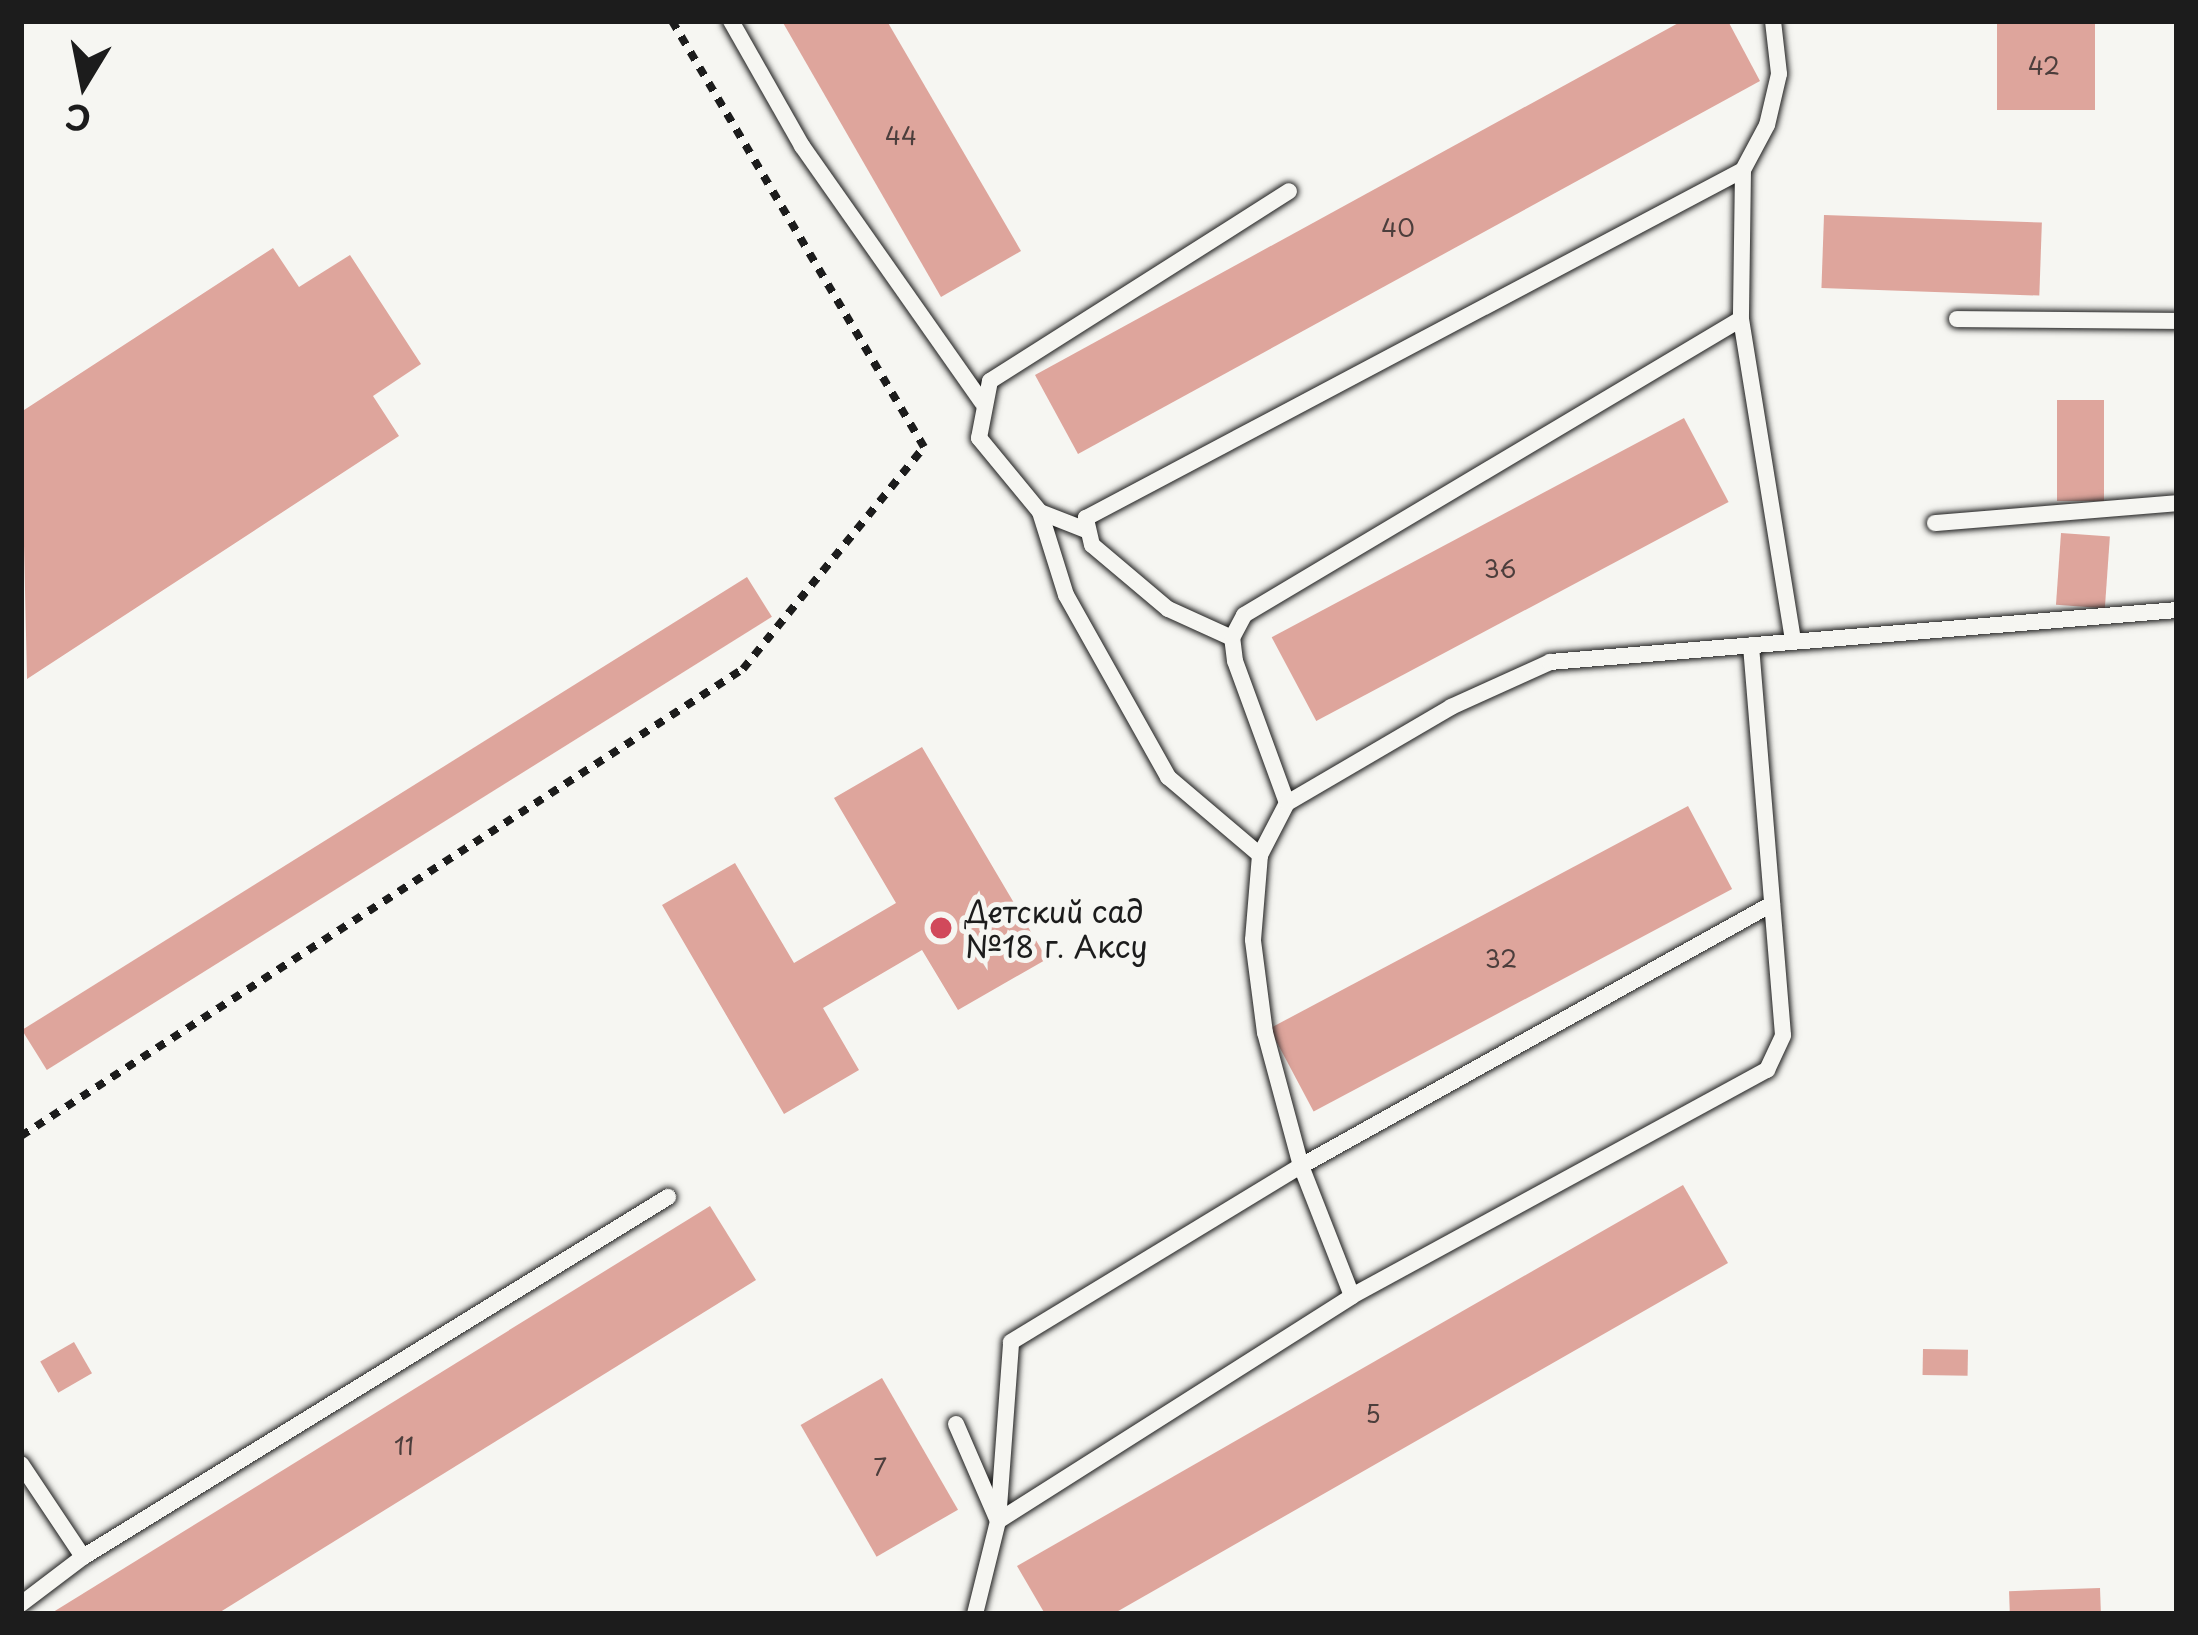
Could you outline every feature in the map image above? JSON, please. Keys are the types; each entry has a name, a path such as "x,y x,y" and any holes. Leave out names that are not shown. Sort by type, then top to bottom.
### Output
{"lane":[{"path":"731,21 802,146 982,401"},
{"path":"1773,21 1779,74 1767,124 1743,170 1741,319 1793,640"},
{"path":"1232,638 1168,609 1093,545 1086,518 1743,170"},
{"path":"1260,855 1168,777 1066,595 1040,512 979,438 982,401 990,380 1289,191"},
{"path":"1287,803 1232,638 1244,615 1741,319"},
{"path":"1957,320 2177,321"},
{"path":"1935,523 2177,503"},
{"path":"1040,512 1086,530"},
{"path":"1352,1296 1301,1166 1265,1034 1253,940 1260,855 1287,803 1451,706 1550,662 2177,610"},
{"path":"998,1521 1352,1296 1767,1070 1783,1035 1751,645"},
{"path":"975,1614 998,1521 1011,1342 1301,1166 1772,904"},
{"path":"21,1604 83,1557 668,1197"},
{"path":"956,1424 998,1521"},
{"path":"21,1464 83,1557"}],"path":[{"path":"21,1136 743,669 924,447 672,21"}],"building":[{"path":"782,21 887,21 1021,251 941,297"},
{"path":"1682,21 1728,21 1760,81 1078,454 1035,375"},
{"path":"1997,21 2095,21 2095,110 1997,110"},
{"path":"1824,215 2042,223 2039,296 1821,288"},
{"path":"273,248 299,287 350,255 421,364 373,396 399,436 27,679 21,412"},
{"path":"2057,400 2104,400 2104,501 2057,501"},
{"path":"1684,418 1729,502 1316,721 1272,637"},
{"path":"2061,533 2110,536 2105,608 2056,605"},
{"path":"747,577 772,617 47,1070 22,1030"},
{"name":"Детский сад №18 г. Аксу","path":"922,747 1047,959 958,1010 922,950 823,1008 859,1070 784,1114 662,905 735,863 794,963 896,903 834,798"},
{"path":"1688,806 1732,889 1314,1112 1269,1029"},
{"path":"1683,1185 1728,1263 1113,1614 1045,1614 1017,1566"},
{"path":"710,1206 756,1280 217,1614 50,1614"},
{"path":"74,1342 92,1373 58,1393 40,1362"},
{"path":"1923,1349 1968,1350 1968,1376 1923,1375"},
{"path":"882,1378 958,1510 877,1557 801,1425"},
{"path":"2100,1588 2101,1614 2010,1614 2009,1591"}],"place":[{"name":"Детский сад №18 г. Аксу","path":"941,928"}]}
